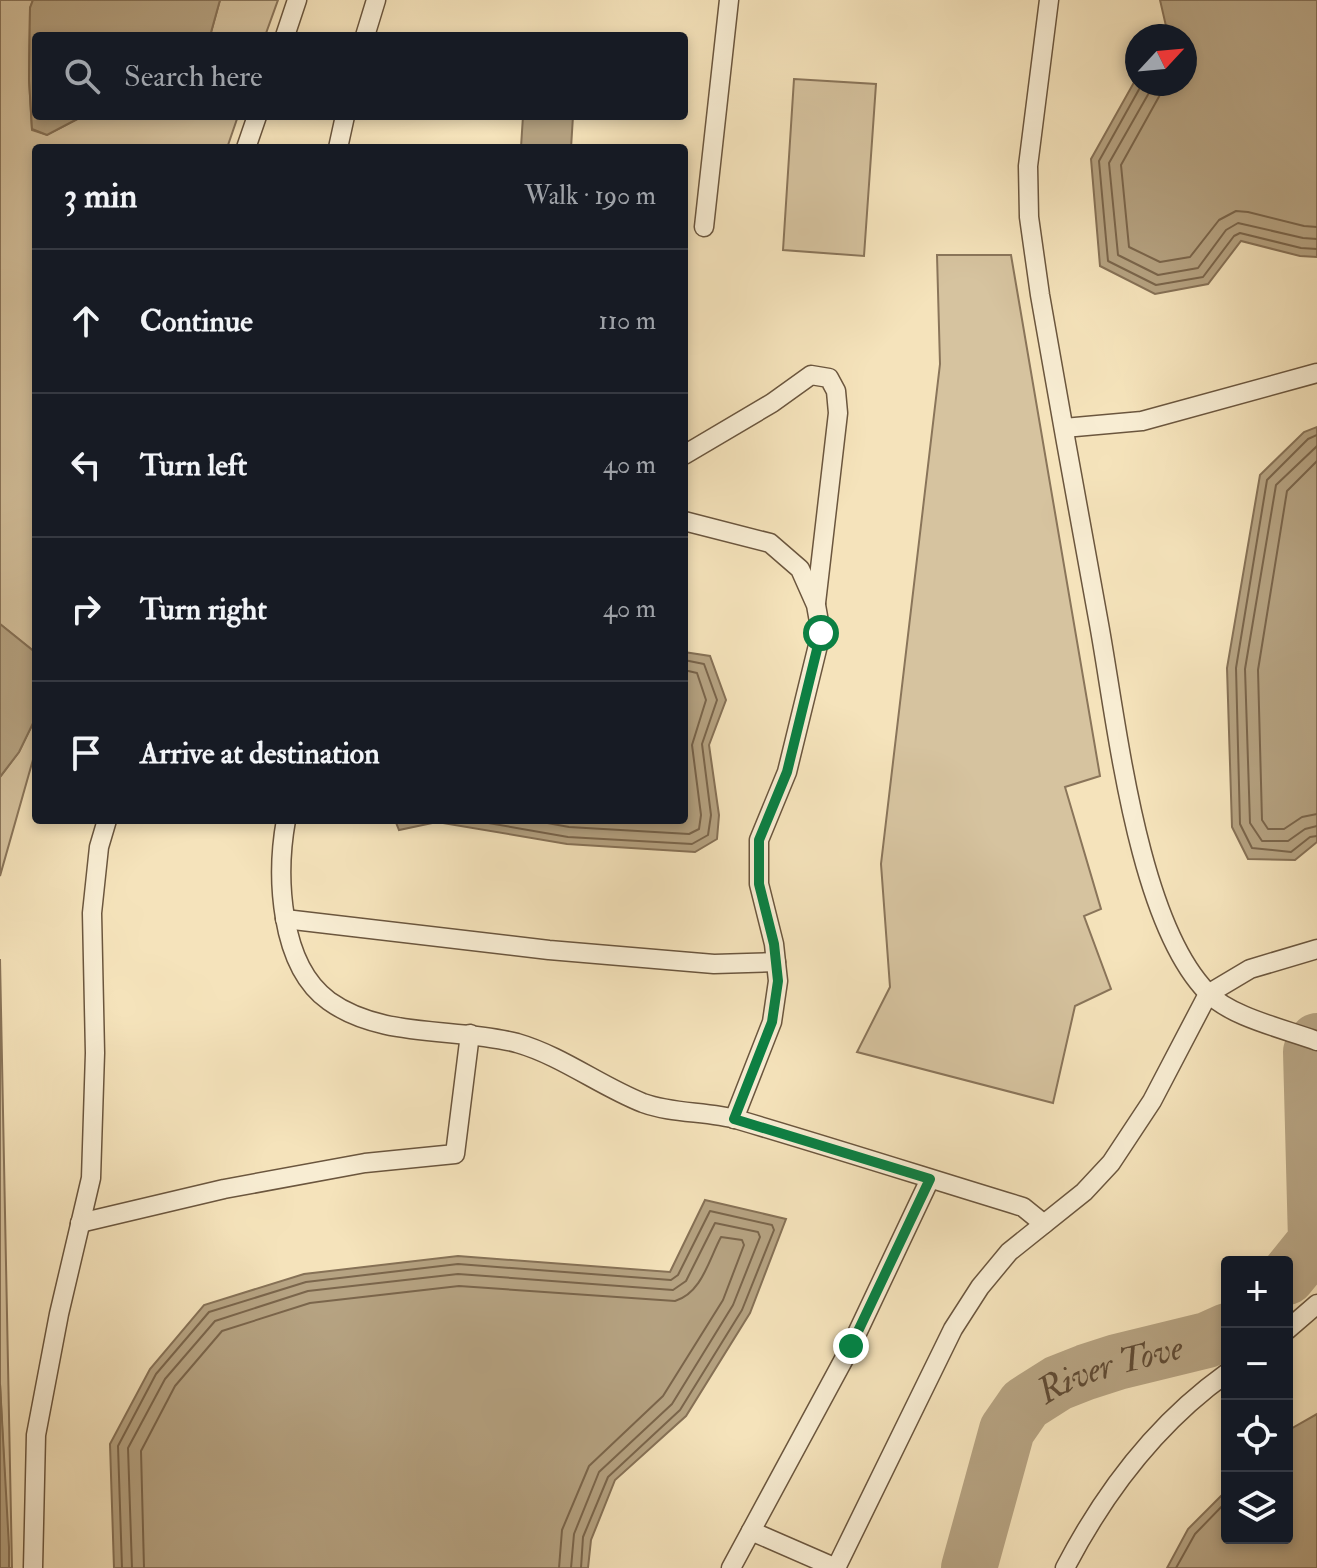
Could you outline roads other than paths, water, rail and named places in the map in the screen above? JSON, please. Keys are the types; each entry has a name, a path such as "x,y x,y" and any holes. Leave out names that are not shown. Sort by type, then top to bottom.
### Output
{"lane":[{"path":"286,32 297,0"},
{"path":"366,32 376,0"},
{"path":"704,227 729,0"},
{"path":"1049,0 1028,166 1029,217 1134,815 1161,916 1180,957 1208,994 1236,1011 1317,1041"},
{"path":"247,144 256,120"},
{"path":"339,144 344,120"},
{"path":"1064,428 1142,421 1317,373"},
{"path":"688,453 772,403 811,375 829,378 836,391 838,413 816,605"},
{"path":"688,522 770,543 800,569 816,605 821,633 787,772 759,840 759,884 774,944 778,981 772,1022 734,1119"},
{"path":"33,1568 36,1435 91,1178 95,1053 92,913 99,847 106,824"},
{"path":"286,824 281,875 285,919 295,956 309,981 329,1001 362,1017 391,1024 519,1044 645,1103 734,1119 1023,1207 1044,1224"},
{"path":"285,919 549,950 714,964 776,962"},
{"path":"751,1531 836,1568 953,1329 980,1287 1009,1252 1084,1192 1111,1163 1152,1101 1208,994 1250,969 1317,949"},
{"path":"80,1223 224,1189 350,1166 455,1154 470,1034"},
{"path":"731,1568 851,1346 930,1179"},
{"path":"1289,1328 1317,1304"},
{"path":"1065,1568 1119,1481 1157,1433 1221,1378"}],"water":[{"path":"33,0 220,0 211,32 32,32 32,120 75,120 47,135 32,129 30,8"},
{"path":"1160,0 1317,0 1317,257 1300,256 1241,241 1208,284 1155,294 1100,266 1091,159 1126,96 1197,96 1197,24 1166,24"},
{"path":"523,120 573,120 571,144 521,144"},
{"path":"1317,427 1317,842 1295,860 1248,859 1232,827 1227,668 1260,475 1304,432"},
{"path":"0,624 32,650 32,725 19,752 0,777"},
{"path":"688,653 710,656 726,700 709,745 719,815 717,839 695,852 567,844 449,824 688,824"},
{"path":"397,824 428,824 399,830"},
{"path":"705,1200 786,1219 750,1313 686,1416 615,1480 591,1540 588,1568 114,1568 110,1444 150,1369 204,1305 304,1274 458,1256 670,1272"},
{"path":"0,1384 9,1547 9,1568 0,1568"},
{"path":"1317,1414 1317,1568 1167,1568 1188,1529 1221,1496 1221,1544 1293,1544 1293,1428"}],"waterway":[{"name":"River Tove","path":"1293,1270 1316,1241 1311,1052 1317,1041"},
{"name":"River Tove","path":"969,1568 1007,1430 1025,1404 1058,1383 1086,1372 1221,1334"}]}
